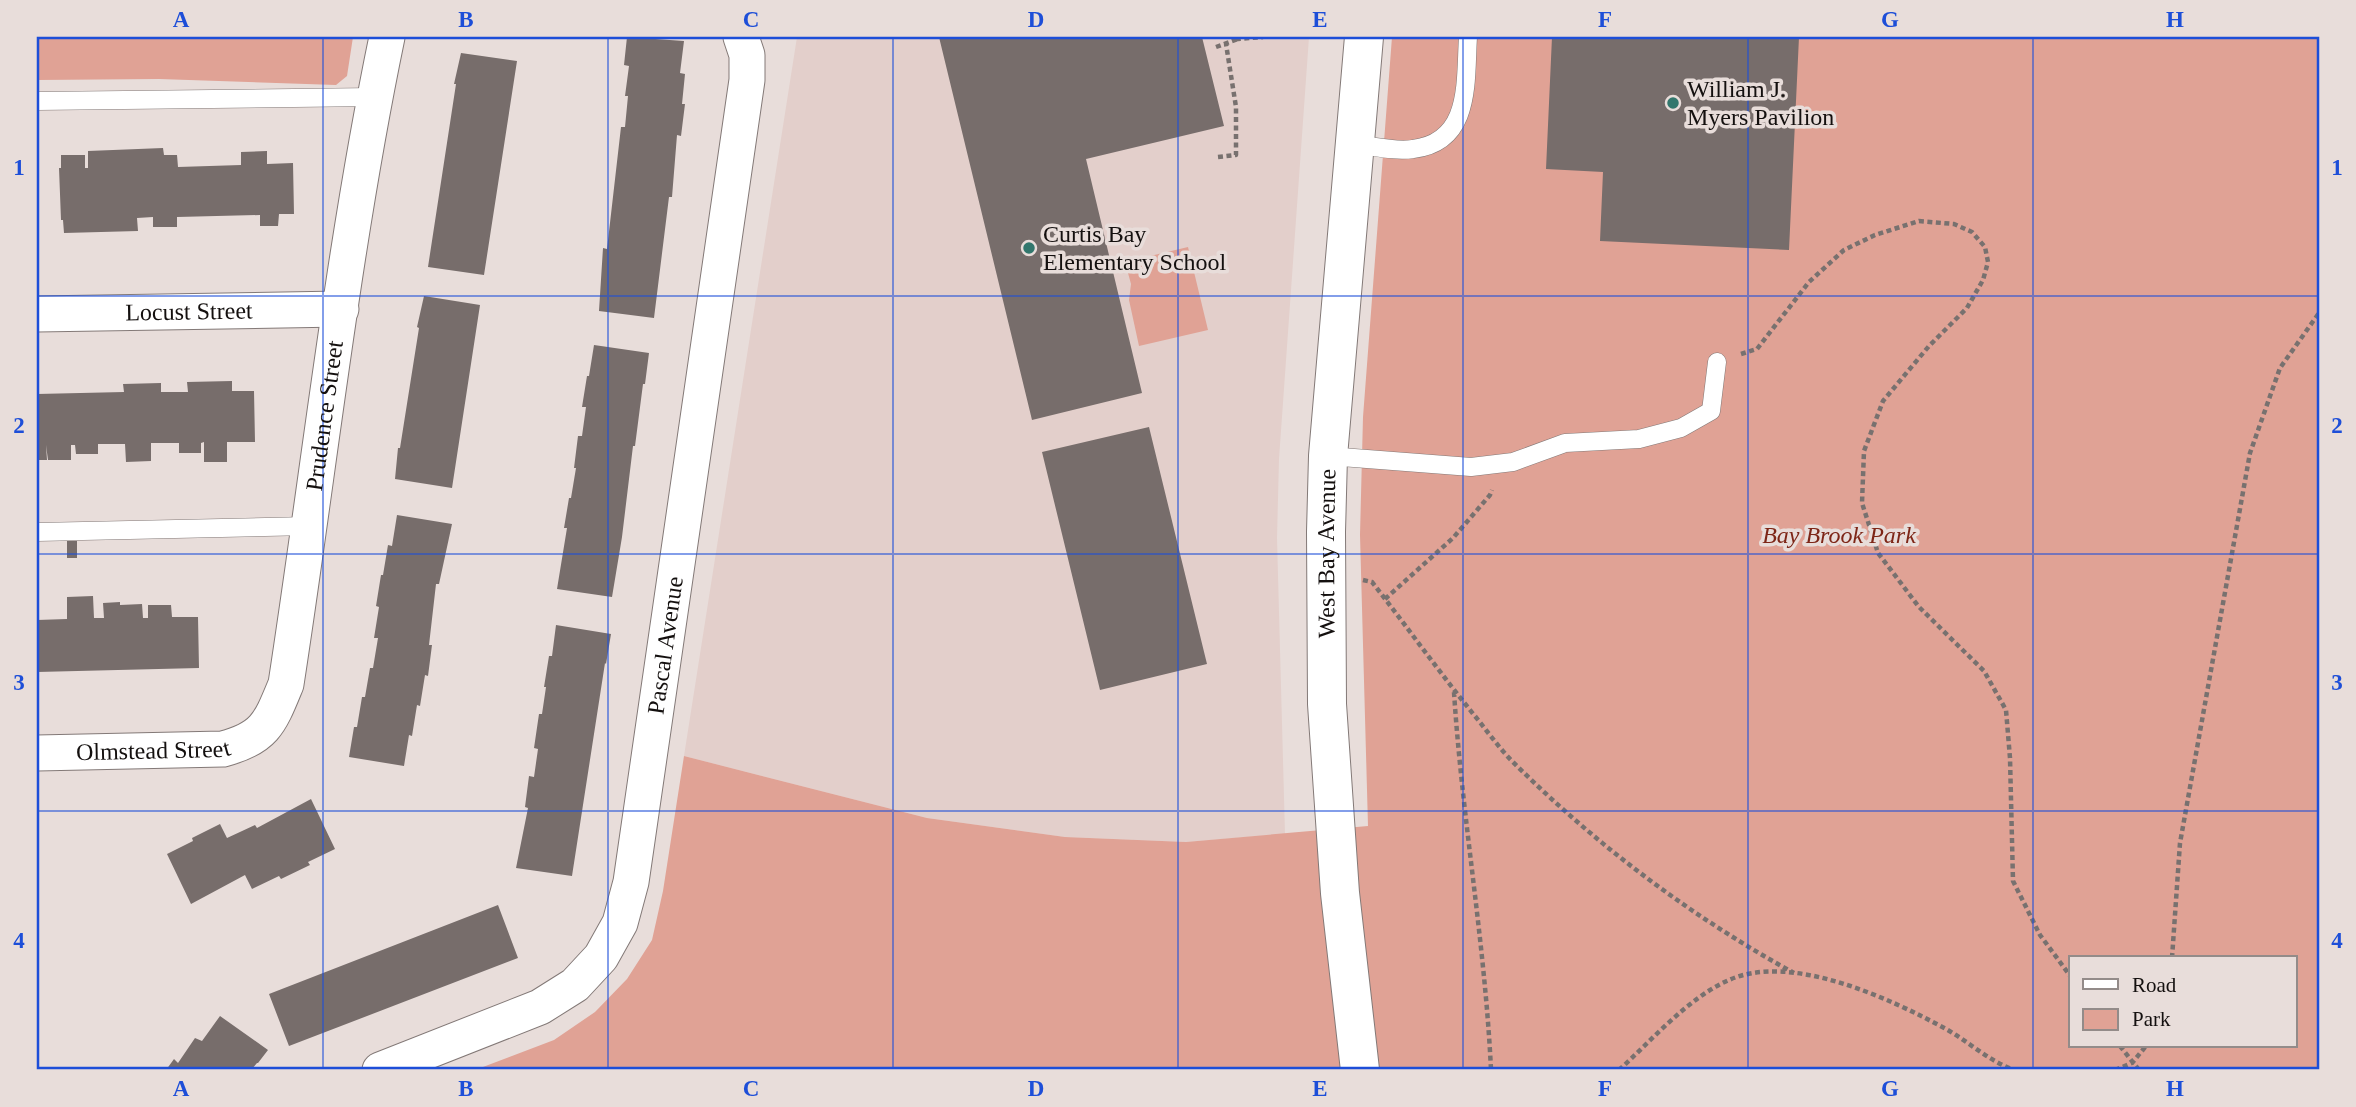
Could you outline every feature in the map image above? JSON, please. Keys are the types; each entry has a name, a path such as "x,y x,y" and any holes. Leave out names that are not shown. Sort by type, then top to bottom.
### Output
{"street":[{"name":"Prudence Street","path":"263,729 276,709 286,684 374,97 387,37"},
{"name":"Pascal Avenue","path":"380,1070 552,1000 575,985 601,957 620,923 633,868 747,80 747,55 741,37"},
{"name":"West Bay Avenue","path":"1360,1070 1336,839 1327,704 1326,573 1328,456 1364,37"},
{"name":"Locust Street","path":"37,314 341,309"},
{"name":"Olmstead Street","path":"37,753 223,749 245,743 263,729"}],"lane":[{"path":"1354,144 1412,150 1434,144 1453,130 1463,105 1468,37"},
{"path":"37,101 374,97"},
{"path":"1328,456 1471,467 1513,462 1565,443 1639,439 1681,428 1711,411 1717,362"},
{"path":"37,531 310,526"}],"path":[{"path":"1216,47 1237,38 1263,37"},
{"path":"1218,157 1236,155 1236,107 1226,44"},
{"path":"1717,362 1757,349 1809,282 1844,250 1875,235 1919,221 1954,224 1972,232 1985,247 1988,262 1983,280 1967,308 1883,401 1864,451 1863,503 1878,554 1919,607 1984,671 2006,709 2013,881 2040,935 2069,974"},
{"path":"2172,956 2180,843 2250,453 2280,368 2319,313"},
{"path":"1385,599 1453,538 1490,495 1498,463"},
{"path":"1326,573 1372,582 1454,691 1512,761 1596,837 1686,907 1748,948 1794,973"},
{"path":"1454,691 1457,748 1487,1000 1491,1070"},
{"path":"1619,1070 1694,1002 1729,980 1759,971 1794,973 1886,1000 1946,1030 2014,1070"},
{"path":"2121,1048 2139,1070"},
{"path":"2115,1070 2132,1063 2144,1048"}],"shaded area":[{"name":"Curtis Bay Elementary School","path":"797,37 1309,37 1279,459 1277,538 1285,834 1186,842 1065,837 927,818 684,756"}],"green space":[{"path":"37,37 353,37 347,76 336,85 159,79 37,80"},
{"name":"Bay Brook Park","path":"1392,37 2319,37 2319,1070 475,1070 554,1040 595,1012 627,979 652,940 663,891 684,756 927,818 1065,837 1186,842 1368,826 1360,535 1363,417"},
{"path":"1188,247 1208,330 1139,346 1129,300 1131,284 1125,262"}],"building":[{"path":"627,37 684,41 680,73 685,74 682,104 685,104 681,136 677,135 672,197 669,197 654,318 599,311 603,248 607,249 621,127 625,127 629,66 624,65"},
{"name":"Curtis Bay Elementary School","path":"939,37 1202,37 1224,126 1086,159 1142,393 1032,420"},
{"name":"William J. Myers Pavilion","path":"1552,37 1799,37 1789,250 1600,241 1603,172 1546,169"},
{"path":"461,53 517,61 484,275 428,267 454,84"},
{"path":"163,148 164,155 177,155 178,167 241,165 241,152 267,151 267,164 293,163 294,214 279,214 278,226 260,226 260,215 177,217 177,227 153,227 153,217 137,218 138,231 64,233 59,168 61,155 85,155 85,168 88,168 88,151"},
{"path":"424,296 480,305 452,488 395,479"},
{"path":"594,345 649,353 612,597 557,589 567,528 564,528 576,468 578,436 582,436 586,407 582,407"},
{"path":"232,381 232,391 254,391 255,442 227,442 227,462 204,462 204,442 201,443 201,453 179,453 179,443 151,443 151,461 126,462 125,444 98,444 98,454 76,454 75,445 71,445 71,460 48,460 46,445 47,460 37,460 37,394 124,392 123,384 161,383 161,392 188,392 187,382"},
{"path":"1149,427 1207,664 1100,690 1042,452"},
{"path":"397,515 452,524 439,584 436,584 428,676 425,675 404,766 349,757 362,697 365,697 370,668 373,668 378,638 374,638 379,607 376,606"},
{"path":"67,541 77,541 77,558 67,558"},
{"path":"93,596 94,618 104,618 103,603 120,602 120,605 142,604 143,618 148,618 148,605 171,605 172,617 198,617 199,668 37,672 37,620 67,619 67,597"},
{"path":"556,625 611,634 572,876 516,868 528,808 525,807 529,776 534,777 538,749 534,748"},
{"path":"311,799 335,849 281,879 279,876 252,889 245,875 191,904 167,854 220,824 227,838 255,825 257,828"},
{"path":"498,905 518,958 289,1046 269,994"},
{"path":"220,1016 268,1050 251,1070 166,1070 174,1059 178,1063 195,1038 202,1041"}],"place":[{"name":"William J. Myers Pavilion","path":"1673,103"},
{"name":"Curtis Bay Elementary School","path":"1029,248"}]}
